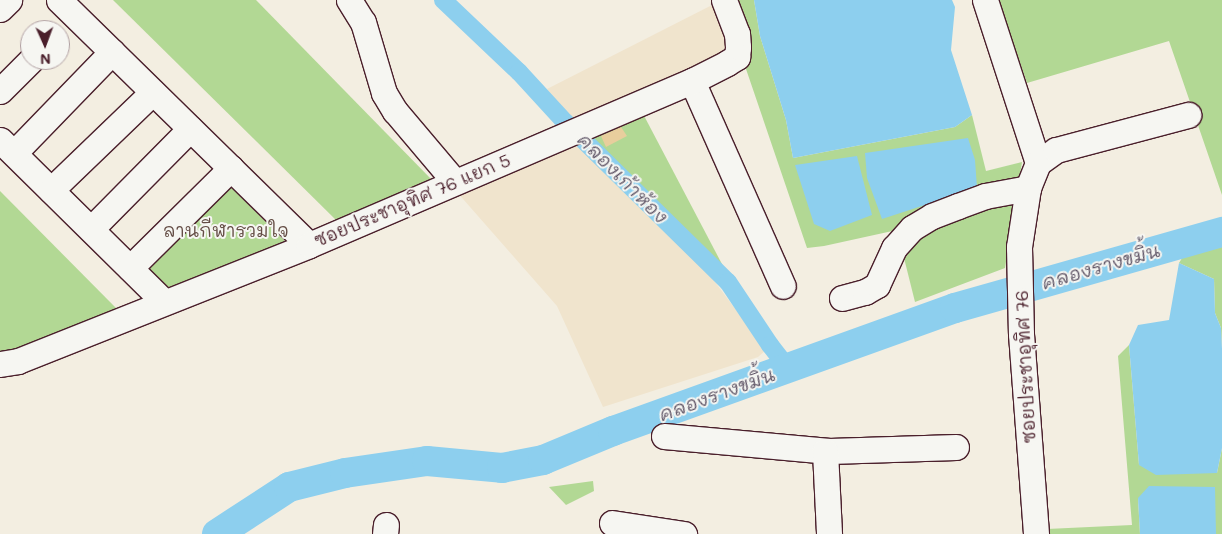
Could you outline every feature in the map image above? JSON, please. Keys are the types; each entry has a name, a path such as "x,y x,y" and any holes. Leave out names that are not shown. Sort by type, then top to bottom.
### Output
{"street":[{"path":"0,9 9,0"},
{"path":"349,0 363,22 384,93 395,112 455,182"},
{"name":"ซอยประชาอุทิศ 76 แยก 5","path":"0,364 18,361 309,244 692,80 737,57 737,34 724,0"},
{"path":"985,0 1038,163 1056,150 1188,115"},
{"path":"65,16 112,52 309,244"},
{"path":"112,52 7,147 163,302"},
{"path":"0,91 21,70"},
{"path":"692,80 783,286"},
{"path":"51,190 153,92"},
{"path":"91,229 190,129"},
{"name":"ซอยประชาอุทิศ 76","path":"1036,534 1020,313 1019,247 1028,188 1038,163"},
{"path":"130,268 231,168"},
{"path":"842,298 865,292 877,285 894,248 912,228 932,216 985,196 1028,188"},
{"path":"664,436 825,451 956,447"},
{"path":"825,451 829,534"},
{"path":"612,523 684,534"}],"shaded area":[{"path":"716,3 734,48 574,125 547,89"},
{"path":"575,141 706,270 766,350 758,357 603,407 557,306 456,191"}],"green space":[{"path":"113,0 256,0 432,180 338,222"},
{"path":"730,0 754,0 760,36 786,120 793,158 955,127 972,115 986,171 1022,162 1005,268 915,302 897,230 807,248 746,69 749,61"},
{"path":"998,0 1222,0 1222,195 1169,41 1027,83"},
{"path":"641,110 723,266 716,263 584,138"},
{"name":"ลานกีฬารวมใจ","path":"227,183 286,242 159,291 137,270"},
{"path":"0,191 116,308 70,330 0,356"},
{"path":"1215,242 1222,242 1222,349 1221,328 1215,313 1214,279 1179,263 1187,250"},
{"path":"1129,345 1139,465 1217,473 1222,448 1222,534 1215,534 1138,498 1140,534 1048,534 1047,529 1132,525 1118,356"},
{"path":"593,481 594,491 566,505 549,487"}],"water":[{"path":"754,0 952,0 955,7 951,50 972,115 955,127 793,158 786,120 760,36"},
{"path":"968,138 975,160 977,188 882,219 867,178 865,153"},
{"path":"857,156 872,215 830,231 814,224 795,165"},
{"path":"1179,263 1214,279 1215,313 1221,328 1222,349 1222,448 1217,473 1156,475 1139,465 1129,345 1138,325 1169,320"},
{"path":"1149,486 1215,487 1216,534 1140,534 1138,498"}],"building":[{"path":"621,127 627,136 606,147 601,136"}],"waterway":[{"name":"คลองเก้าห้อง","path":"443,0 519,72 565,122 728,282 770,345 789,369"},
{"name":"คลองรางขมิ้น","path":"217,534 289,487 345,473 427,461 502,468 543,460 613,431 955,308 1222,232"}]}
